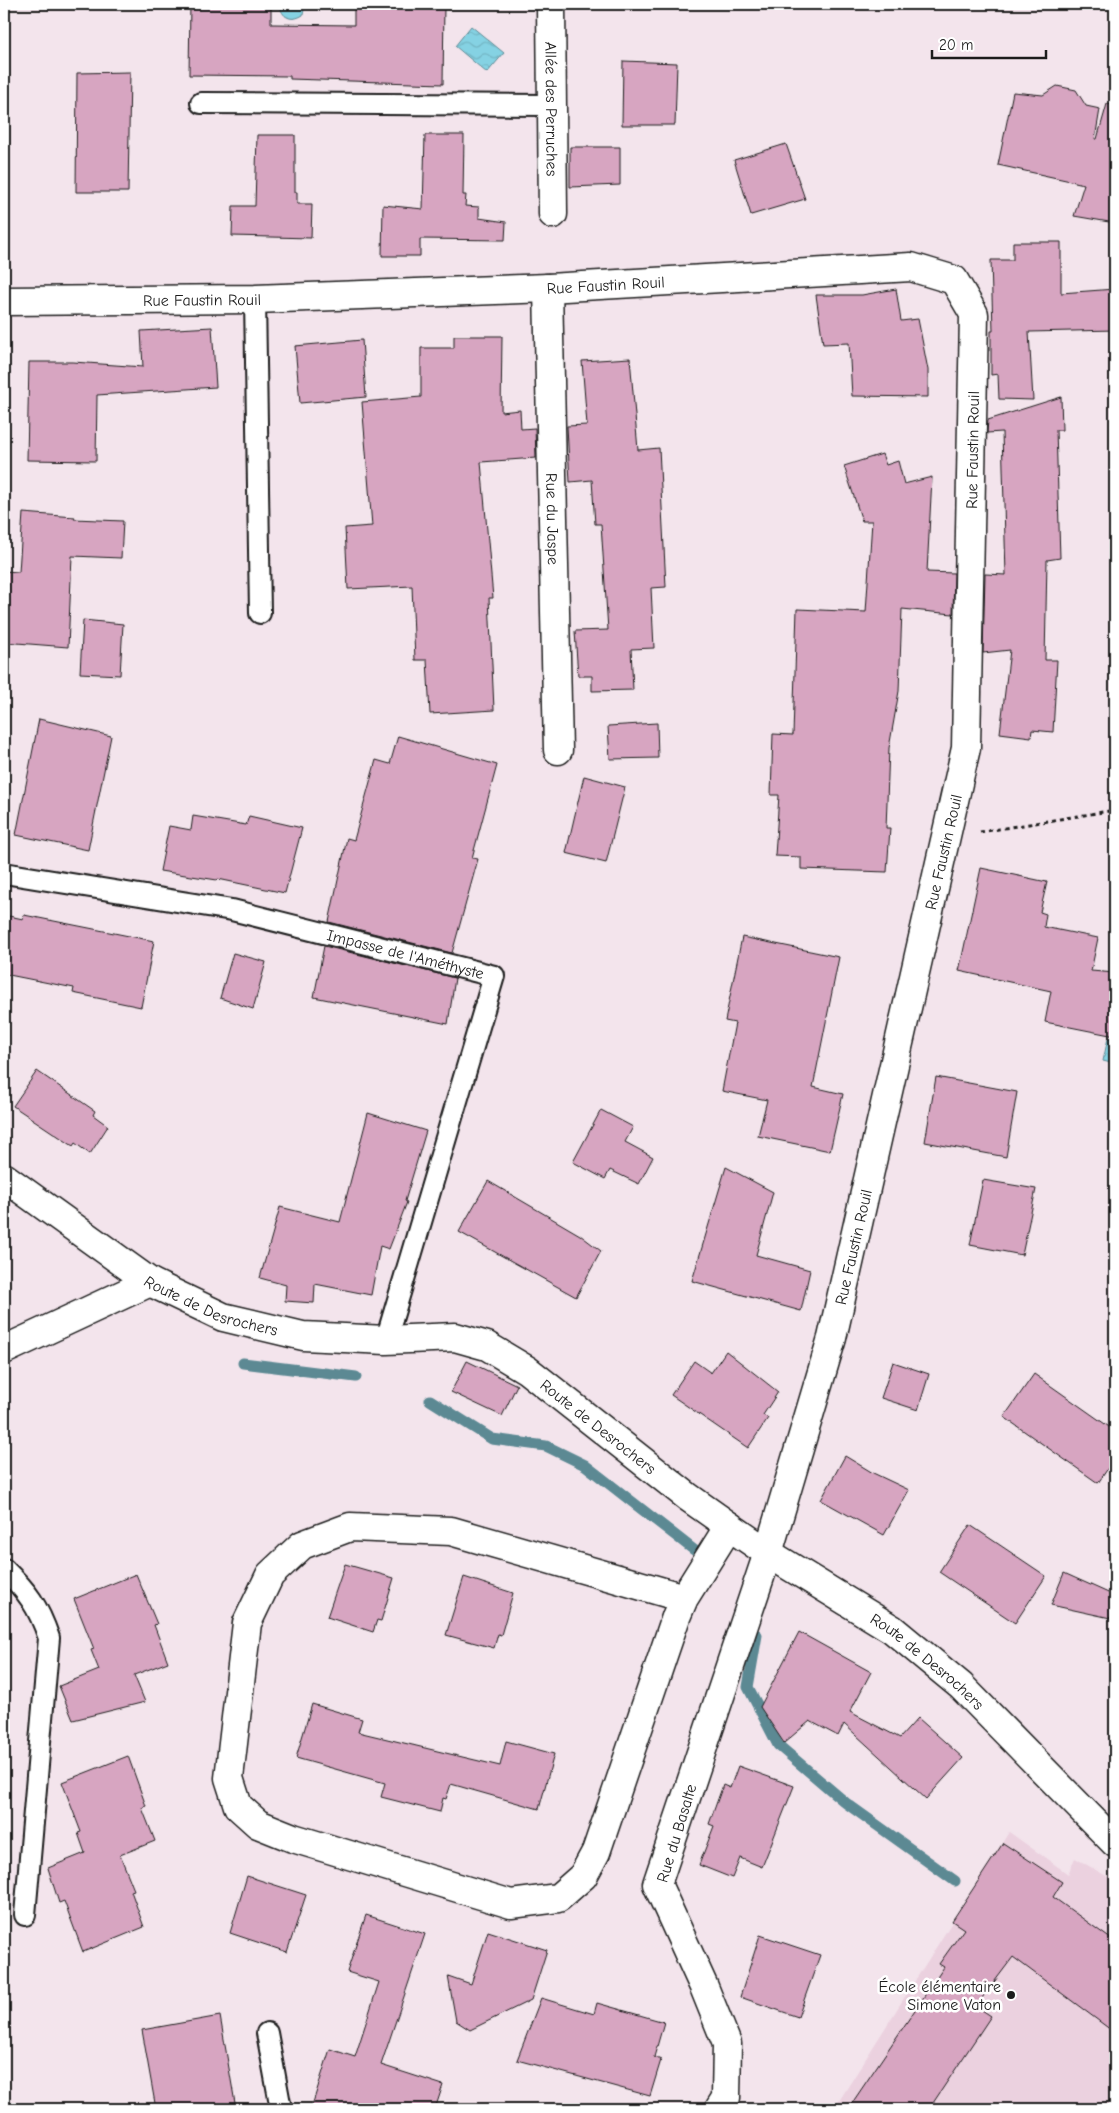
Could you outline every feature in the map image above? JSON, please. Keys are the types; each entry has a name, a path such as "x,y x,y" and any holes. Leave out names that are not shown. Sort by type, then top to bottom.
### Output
{"street":[{"name":"Allée des Perruches","path":"551,4 554,214"},
{"name":"Rue Faustin Rouil","path":"4,301 255,300 548,288 911,267 954,280 974,314 966,748 832,1338 768,1554"},
{"name":"Rue du Jaspe","path":"548,288 558,750"},
{"name":"Route de Desrochers","path":"4,1177 150,1282 223,1317 303,1336 386,1340 455,1337 487,1346 527,1370 688,1497 768,1554 892,1629 961,1686 1115,1843"},
{"path":"4,1350 150,1282"},
{"path":"684,1598 451,1531 350,1527 302,1545 270,1575 247,1623 229,1778 238,1806 258,1824 293,1838 511,1904 558,1898 583,1876 596,1852 684,1598 729,1526"},
{"name":"Rue du Basalte","path":"719,2109 726,2098 727,2044 704,1987 657,1884 768,1554"}],"lane":[{"path":"201,103 552,105"},
{"path":"255,300 260,613"},
{"name":"Impasse de l'Améthyste","path":"4,873 232,910 494,976 386,1340"},
{"path":"4,1569 22,1586 40,1611 49,1638 25,1915"},
{"path":"267,2033 281,2109"}],"path":[{"path":"947,838 1115,810"}],"shaded area":[{"name":"École élémentaire Simone Vaton","path":"1009,1832 1068,1874 1075,1858 1115,1881 1115,2109 834,2109"}],"water":[{"path":"280,4 305,4 303,15 295,18 288,17 282,13"},
{"path":"471,26 504,53 487,73 455,46"},
{"path":"1108,1038 1115,1039 1115,1064 1103,1061"}],"building":[{"path":"190,4 271,4 271,24 354,25 354,4 444,4 443,84 290,79 290,76 189,75"},
{"path":"623,61 677,63 675,125 622,125"},
{"path":"130,72 128,192 76,192 77,73"},
{"path":"1057,86 1076,90 1086,106 1100,109 1095,139 1097,139 1107,104 1115,105 1115,223 1074,216 1084,184 998,165 1013,92 1043,95"},
{"path":"257,135 295,135 295,192 297,192 297,204 312,204 311,238 232,236 233,206 255,206"},
{"path":"425,135 464,135 463,195 466,195 465,206 479,207 479,218 506,222 505,240 420,239 420,256 382,256 383,205 423,209"},
{"path":"786,144 805,199 751,215 734,160"},
{"path":"570,147 620,147 620,185 570,187"},
{"path":"1013,242 1061,242 1061,293 1115,289 1115,330 1029,332 1033,400 999,399 998,374 991,375 991,331 993,331 991,260 1013,260"},
{"path":"896,289 901,321 918,319 928,370 928,397 852,396 849,343 823,344 816,295 862,295"},
{"path":"212,327 216,387 97,395 96,461 27,460 29,362 73,362 143,367 141,331"},
{"path":"454,336 502,336 501,412 520,410 521,429 535,428 536,458 481,462 493,598 489,598 494,710 430,714 427,660 415,660 412,586 348,589 345,528 372,526 362,402 421,397 421,348 454,348"},
{"path":"362,340 366,397 300,403 295,346"},
{"path":"630,358 638,450 659,448 666,587 651,588 654,648 631,649 633,690 592,691 592,676 578,676 575,631 608,630 601,524 595,524 592,480 570,482 567,426 587,425 582,361"},
{"path":"1061,397 1062,430 1056,430 1060,558 1047,560 1045,660 1057,660 1053,732 1032,730 1031,737 1000,733 1010,650 983,653 985,574 1006,575 1002,432 987,433 988,420"},
{"path":"882,454 886,465 898,461 904,484 932,477 927,572 954,573 953,614 902,609 899,691 889,748 886,828 890,828 887,872 801,869 801,857 775,856 779,795 771,795 773,734 793,735 797,609 866,612 872,521 862,521 844,466"},
{"path":"23,513 75,517 74,519 123,521 121,558 72,556 68,647 4,642 4,571 19,572"},
{"path":"83,620 123,624 120,675 80,673"},
{"path":"39,719 111,736 88,850 16,835"},
{"path":"657,723 658,758 610,759 608,726"},
{"path":"398,736 497,765 472,858 478,859 452,953 329,922 347,838 354,840 376,760 390,764"},
{"path":"584,776 625,787 606,863 566,853"},
{"path":"193,816 246,825 249,816 302,828 285,893 218,879 160,871 169,826 191,830"},
{"path":"981,868 1047,882 1040,912 1046,914 1044,927 1098,938 1091,971 1115,973 1115,1036 1045,1022 1051,991 959,971"},
{"path":"4,915 23,919 24,915 154,941 141,1007 73,993 74,988 4,974"},
{"path":"742,937 839,957 813,1087 843,1094 830,1151 758,1136 767,1100 722,1091 735,1023 725,1021"},
{"path":"324,946 455,978 448,1024 314,997"},
{"path":"233,953 266,962 253,1009 220,998"},
{"path":"37,1071 95,1111 93,1115 108,1126 90,1154 75,1143 73,1146 13,1106"},
{"path":"936,1077 1017,1092 1006,1157 925,1142"},
{"path":"601,1110 633,1127 625,1142 653,1157 639,1184 610,1170 605,1179 573,1162"},
{"path":"368,1113 426,1131 405,1201 407,1202 389,1249 380,1246 371,1295 315,1284 314,1303 285,1301 286,1285 260,1278 280,1207 340,1222"},
{"path":"726,1167 773,1192 756,1255 810,1270 801,1311 692,1281"},
{"path":"983,1180 1036,1189 1022,1255 970,1245"},
{"path":"488,1181 580,1235 601,1251 576,1297 459,1232"},
{"path":"726,1351 778,1392 763,1415 768,1418 748,1448 671,1395 694,1361 711,1373"},
{"path":"467,1361 517,1385 502,1416 451,1392"},
{"path":"893,1362 929,1374 918,1410 881,1398"},
{"path":"1034,1374 1115,1431 1115,1458 1098,1483 1004,1417"},
{"path":"845,1456 873,1473 909,1490 884,1535 821,1500"},
{"path":"970,1525 1046,1576 1015,1623 939,1572"},
{"path":"345,1564 394,1578 381,1621 377,1620 373,1632 327,1617"},
{"path":"1064,1573 1115,1596 1115,1619 1051,1605"},
{"path":"136,1574 157,1624 154,1625 168,1662 134,1675 145,1702 73,1720 59,1686 99,1670 91,1650 94,1649 74,1599"},
{"path":"464,1577 513,1593 501,1635 498,1634 494,1648 446,1635"},
{"path":"799,1632 871,1672 850,1712 900,1738 918,1718 963,1758 926,1799 844,1724 838,1736 810,1721 784,1743 760,1707"},
{"path":"312,1704 362,1719 358,1732 500,1766 506,1741 554,1754 539,1809 451,1784 446,1799 443,1798 440,1812 381,1797 385,1783 296,1758"},
{"path":"128,1756 146,1806 142,1808 155,1841 120,1855 134,1890 131,1891 144,1927 83,1952 64,1901 59,1903 48,1868 85,1853 78,1833 81,1832 62,1782"},
{"path":"738,1766 794,1786 762,1867 740,1858 732,1878 699,1865 714,1826 709,1824 723,1785 730,1788"},
{"path":"1003,1843 1062,1882 1053,1897 1115,1942 1115,2033 1013,1957 976,2006 991,2016 929,2109 848,2109 944,1967 939,1964 964,1929 952,1921"},
{"path":"247,1876 306,1895 287,1952 230,1933"},
{"path":"366,1915 425,1934 381,2065 443,2085 435,2109 311,2109 330,2049 355,2057 379,1982 347,1972"},
{"path":"488,1931 547,1950 531,2000 470,2030 456,2021 448,1976 471,1984"},
{"path":"760,1935 820,1955 798,2017 740,1997"},
{"path":"541,1998 594,2014 597,2003 664,2022 654,2057 661,2060 650,2096 517,2060"},
{"path":"220,2016 236,2109 156,2109 142,2030"}],"waterway":[{"path":"243,1363 356,1377"},
{"path":"430,1400 492,1439 546,1446 585,1465 694,1550"},
{"path":"757,1635 748,1687 778,1745 846,1803 955,1881"}],"place":[{"name":"École élémentaire Simone Vaton","path":"1011,1995"}]}
